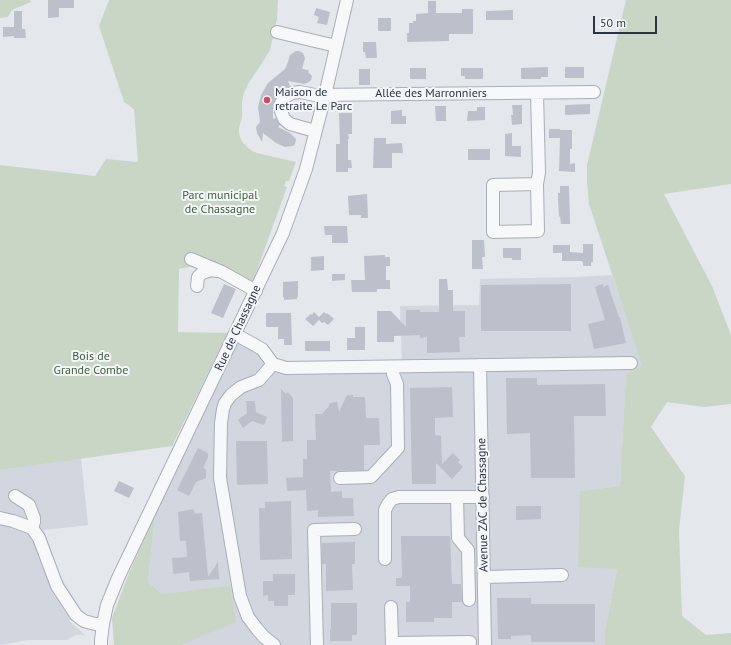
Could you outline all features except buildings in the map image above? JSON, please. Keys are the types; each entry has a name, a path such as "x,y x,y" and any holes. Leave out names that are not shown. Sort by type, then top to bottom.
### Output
{"street":[{"name":"Rue de Chassagne","path":"101,645 107,605 118,578 283,233 306,169 347,0"},
{"path":"277,32 336,46"},
{"name":"Allée des Marronniers","path":"315,131 290,124 284,119 280,111 281,103 285,97 292,93 300,92 314,95 594,92"},
{"path":"537,93 539,173 537,184 538,231 493,232 493,185 537,184"},
{"path":"191,259 222,272 256,291"},
{"path":"197,286 198,277 205,272 211,270 222,272"},
{"path":"235,334 262,349 273,364 286,368 631,363"},
{"path":"273,364 259,380 241,387 231,395 225,403 221,423 220,478 240,596 248,617 256,629 274,645"},
{"name":"Avenue ZAC de Chassagne","path":"480,365 485,645"},
{"path":"340,478 371,477 398,448 397,384 393,374 393,367"},
{"path":"15,496 29,505 34,518 32,528"},
{"path":"385,559 386,510 392,499 399,497 483,496"},
{"path":"457,497 458,538 468,550 468,600"},
{"path":"0,518 32,528 39,538 57,586 76,615 84,621 95,624 103,624"},
{"path":"317,645 314,530 355,529"},
{"path":"484,577 562,575"},
{"path":"391,607 392,643 420,644 470,642"}],"shaded area":[{"path":"612,275 643,365 626,374 620,486 580,491 617,569 605,630 605,645 183,645 230,587 162,594 148,582 155,515 241,332 280,365 402,362 400,306 479,305 480,279"},
{"path":"81,458 88,525 44,530 61,578 81,609 69,621 85,635 76,635 67,640 28,640 0,645 0,470"}],"green space":[{"path":"0,0 30,0 31,2 12,10 8,17 0,18"},
{"path":"109,0 278,0 277,19 270,50 248,84 244,93 239,133 243,143 252,151 296,162 289,181 286,181 284,186 287,187 253,281 250,283 193,266 179,269 178,332 228,333 172,446 0,470 0,165 95,176 106,159 138,162 134,109 124,102 99,26"},
{"path":"626,0 731,0 731,184 664,194 712,286 731,335 731,404 704,407 667,402 651,427 685,476 679,530 682,616 706,635 731,633 731,645 605,645 605,630 617,569 578,567 580,491 620,486 626,374 642,365 589,204 587,182 587,165"},
{"path":"155,515 148,582 162,594 230,586 236,622 183,645 114,645 112,618 129,573"}],"place":[{"name":"Maison de retraite Le Parc","path":"267,100"}],"park label":[{"name":"Parc municipal de Chassagne","path":"220,203"},
{"name":"Bois de Grande Combe","path":"91,364"}]}
